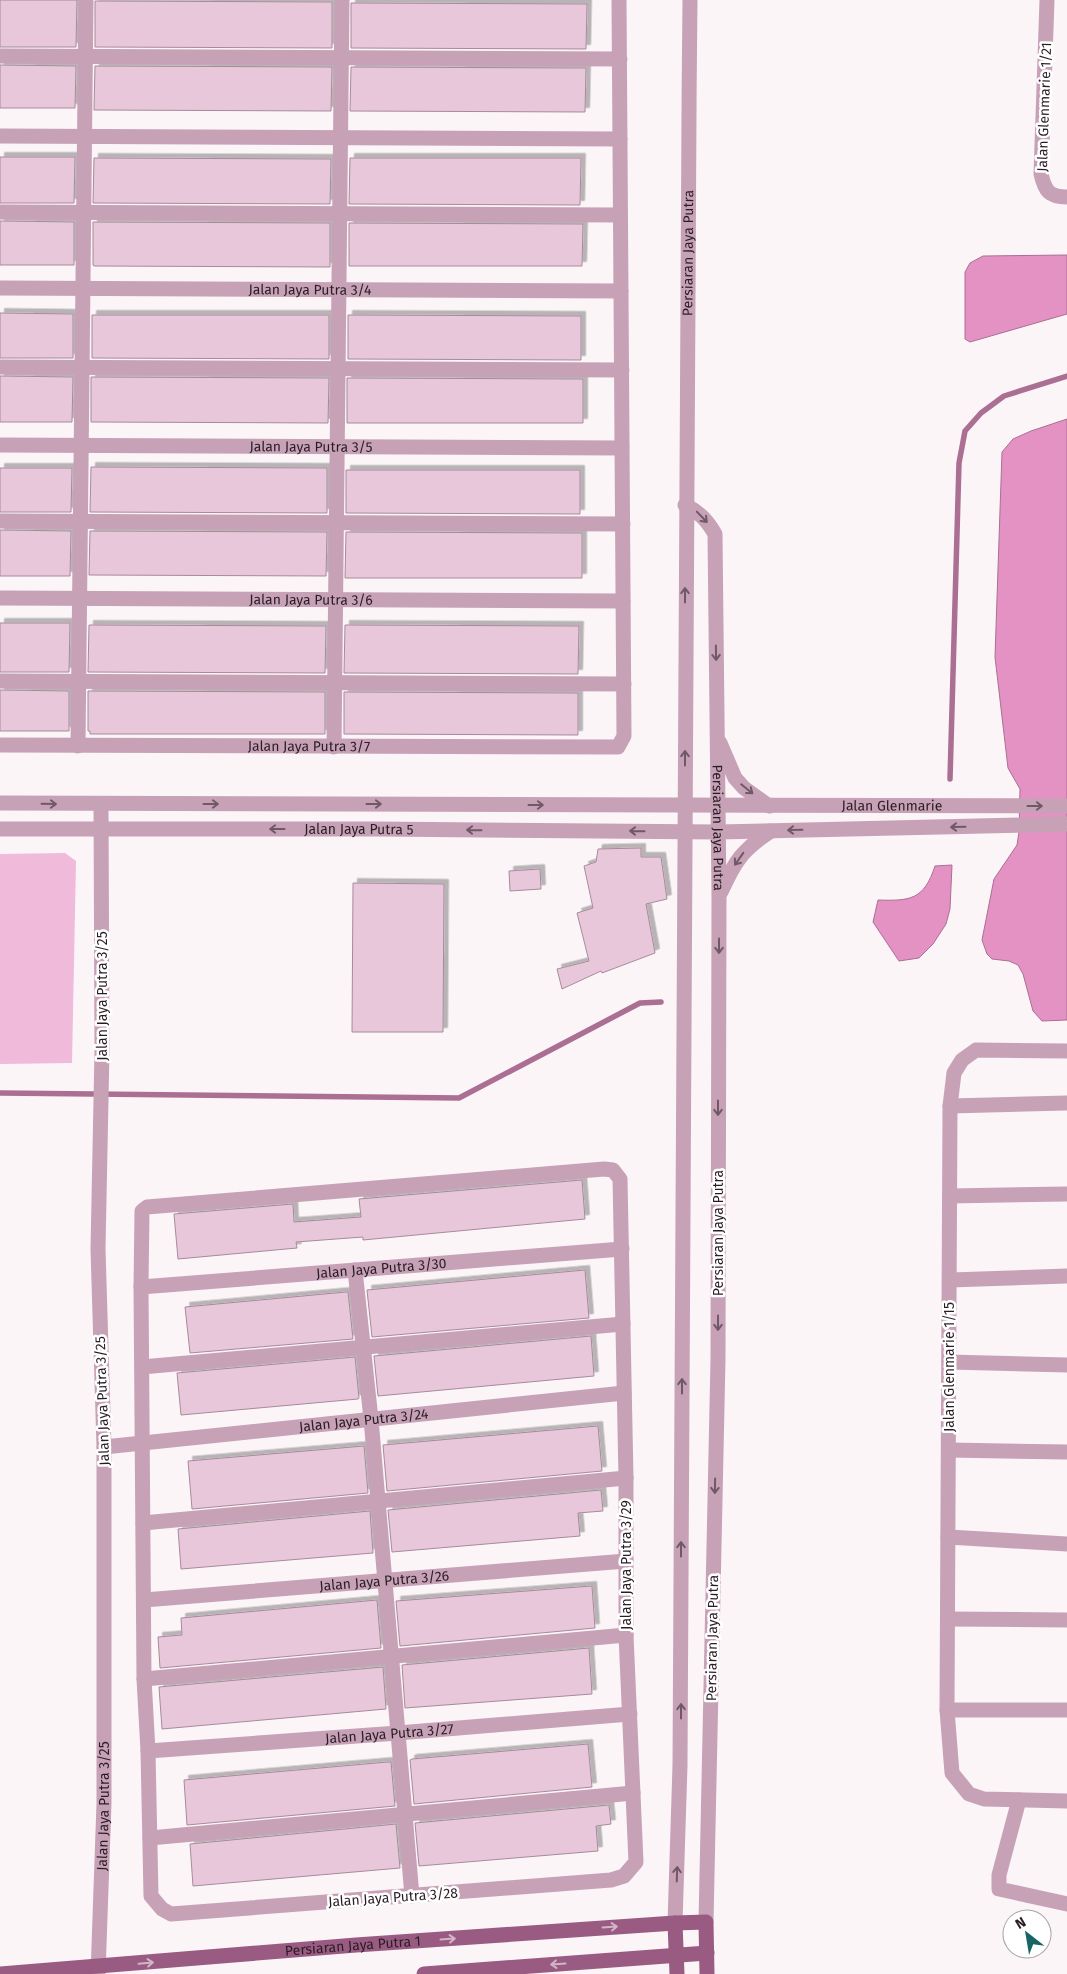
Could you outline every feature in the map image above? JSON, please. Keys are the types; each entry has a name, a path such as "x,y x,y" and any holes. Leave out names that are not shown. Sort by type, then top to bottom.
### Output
{"main road":[{"name":"Persiaran Jaya Putra 1","path":"0,1974 98,1971 346,1946 706,1922"},
{"name":"Persiaran Jaya Putra","path":"706,1922 708,1974"},
{"name":"Persiaran Jaya Putra","path":"676,1923 677,1974"},
{"path":"424,1974 707,1953"}],"street":[{"path":"78,746 86,0"},
{"path":"334,747 342,0"},
{"path":"0,681 624,684 619,0"},
{"name":"Persiaran Jaya Putra","path":"676,1923 680,1765 686,806 685,505 690,0"},
{"name":"Jalan Glenmarie 1/21","path":"1047,0 1041,174 1048,193 1055,197 1067,197"},
{"path":"0,56 620,59"},
{"path":"0,136 620,139"},
{"path":"0,212 620,215"},
{"name":"Jalan Jaya Putra 3/4","path":"0,288 621,291"},
{"path":"0,367 622,370"},
{"name":"Jalan Jaya Putra 3/5","path":"0,446 622,448"},
{"name":"Persiaran Jaya Putra","path":"685,505 697,511 706,520 715,534 719,897 718,1358 706,1922"},
{"path":"0,521 622,524"},
{"name":"Jalan Jaya Putra 3/6","path":"0,598 623,602"},
{"name":"Jalan Jaya Putra 3/7","path":"0,745 618,747 624,736 624,684"},
{"path":"717,734 735,778 744,788 769,806"},
{"name":"Jalan Jaya Putra 5","path":"0,803 718,806"},
{"name":"Jalan Jaya Putra 3/25","path":"98,1971 104,1803 104,1447 98,1249 102,1050 101,804"},
{"name":"Jalan Glenmarie","path":"718,806 1067,806"},
{"name":"Jalan Glenmarie","path":"718,832 1067,824"},
{"name":"Jalan Jaya Putra 5","path":"0,829 718,832"},
{"path":"719,897 742,853 754,842 771,831"},
{"name":"Jalan Glenmarie 1/15","path":"1019,1800 984,1799 969,1794 952,1773 947,1710 950,1106 954,1073 962,1060 976,1050 1067,1051"},
{"path":"950,1106 1067,1103"},
{"name":"Jalan Jaya Putra 3/29","path":"141,1287 142,1211 147,1207 594,1169 613,1170 620,1179 626,1478 626,1635 636,1862 624,1876"},
{"path":"950,1196 1067,1194"},
{"name":"Jalan Jaya Putra 3/30","path":"141,1287 622,1249"},
{"path":"355,1270 371,1419 412,1896"},
{"path":"950,1280 1067,1276"},
{"path":"141,1287 144,1679 150,1838 633,1793"},
{"path":"142,1367 623,1324"},
{"path":"949,1362 1067,1365"},
{"name":"Jalan Jaya Putra 3/24","path":"104,1447 624,1393"},
{"path":"949,1450 1067,1452"},
{"path":"143,1523 626,1478"},
{"path":"948,1537 1067,1544"},
{"name":"Jalan Jaya Putra 3/26","path":"144,1600 626,1561"},
{"path":"948,1619 1067,1620"},
{"path":"144,1679 626,1635"},
{"path":"947,1710 1067,1710"},
{"name":"Jalan Jaya Putra 3/27","path":"148,1751 630,1714"},
{"path":"1067,1801 1019,1800 999,1875 999,1889 1067,1904"},
{"name":"Jalan Jaya Putra 3/28","path":"150,1838 151,1896 162,1909 171,1914 611,1880 624,1876"}],"shaded area":[{"path":"1067,255 1067,314 970,342 965,339 965,272 970,263 983,256"},
{"path":"1067,419 1067,1020 1042,1021 1033,1011 1023,974 1018,965 1009,961 992,959 987,954 982,940 994,879 1017,845 1019,832 1020,789 1008,768 995,657 1002,452 1013,439"},
{"path":"65,853 76,861 72,1063 0,1064 0,854"},
{"path":"952,865 950,909 946,924 933,944 919,958 899,961 873,922 878,900 899,900 914,896 926,886 935,866"}],"building":[{"path":"0,0 77,0 76,47 0,47"},
{"path":"95,1 332,2 332,48 95,47"},
{"path":"351,3 587,4 586,49 351,48"},
{"path":"0,65 76,66 75,108 0,108"},
{"path":"95,66 332,67 331,111 94,110"},
{"path":"351,67 586,68 585,112 350,111"},
{"path":"0,157 75,157 74,203 0,203"},
{"path":"94,158 331,159 330,204 93,203"},
{"path":"350,158 581,158 580,205 349,204"},
{"path":"0,221 74,222 74,265 0,265"},
{"path":"93,222 330,223 330,267 94,266"},
{"path":"349,223 583,224 582,266 349,266"},
{"path":"0,313 73,314 73,358 0,358"},
{"path":"92,315 329,315 329,359 92,358"},
{"path":"348,315 581,316 581,360 348,359"},
{"path":"0,376 73,377 72,422 0,422"},
{"path":"91,377 329,378 328,423 91,422"},
{"path":"347,378 583,379 583,423 347,423"},
{"path":"91,467 327,468 327,513 90,512"},
{"path":"0,468 72,468 71,512 0,512"},
{"path":"346,470 580,470 580,514 346,513"},
{"path":"0,530 71,531 70,576 0,576"},
{"path":"90,531 327,532 326,576 89,575"},
{"path":"346,532 582,533 582,578 345,578"},
{"path":"0,623 70,623 69,672 0,672"},
{"path":"89,625 326,626 325,673 88,672"},
{"path":"345,625 579,626 578,674 344,673"},
{"path":"0,690 69,691 69,731 0,731"},
{"path":"88,691 325,692 325,734 90,734 90,731 88,731"},
{"path":"344,692 578,693 578,735 344,734"},
{"path":"641,848 641,857 661,857 667,899 646,904 655,953 602,973 601,971 562,989 557,969 589,961 577,913 593,908 584,866 596,862 598,849"},
{"path":"540,869 541,889 510,891 509,871"},
{"path":"353,883 444,884 443,1032 352,1032"},
{"path":"582,1180 585,1219 363,1240 363,1237 296,1242 297,1248 178,1259 174,1214 293,1204 294,1222 361,1217 359,1199"},
{"path":"585,1270 589,1318 372,1337 367,1290"},
{"path":"348,1292 353,1339 190,1353 185,1307"},
{"path":"591,1336 594,1376 378,1396 374,1356"},
{"path":"355,1357 358,1399 181,1415 177,1373"},
{"path":"598,1426 602,1471 387,1491 383,1445"},
{"path":"364,1446 368,1493 192,1509 188,1461"},
{"path":"601,1490 603,1511 578,1513 580,1536 392,1552 388,1510"},
{"path":"370,1511 373,1553 181,1569 178,1529"},
{"path":"592,1586 595,1628 400,1646 396,1601"},
{"path":"377,1600 381,1648 160,1668 158,1637 182,1635 181,1618"},
{"path":"589,1648 592,1694 405,1708 402,1665"},
{"path":"383,1667 386,1709 162,1729 159,1687"},
{"path":"588,1744 592,1787 414,1804 410,1760 412,1759"},
{"path":"391,1762 395,1806 187,1825 184,1780"},
{"path":"609,1805 611,1824 596,1826 598,1851 419,1866 415,1823"},
{"path":"396,1824 400,1868 193,1886 190,1844"}],"waterway":[{"path":"950,779 959,463 965,431 981,413 1004,396 1067,376"},
{"path":"0,1093 459,1098 640,1003 661,1002"}]}
